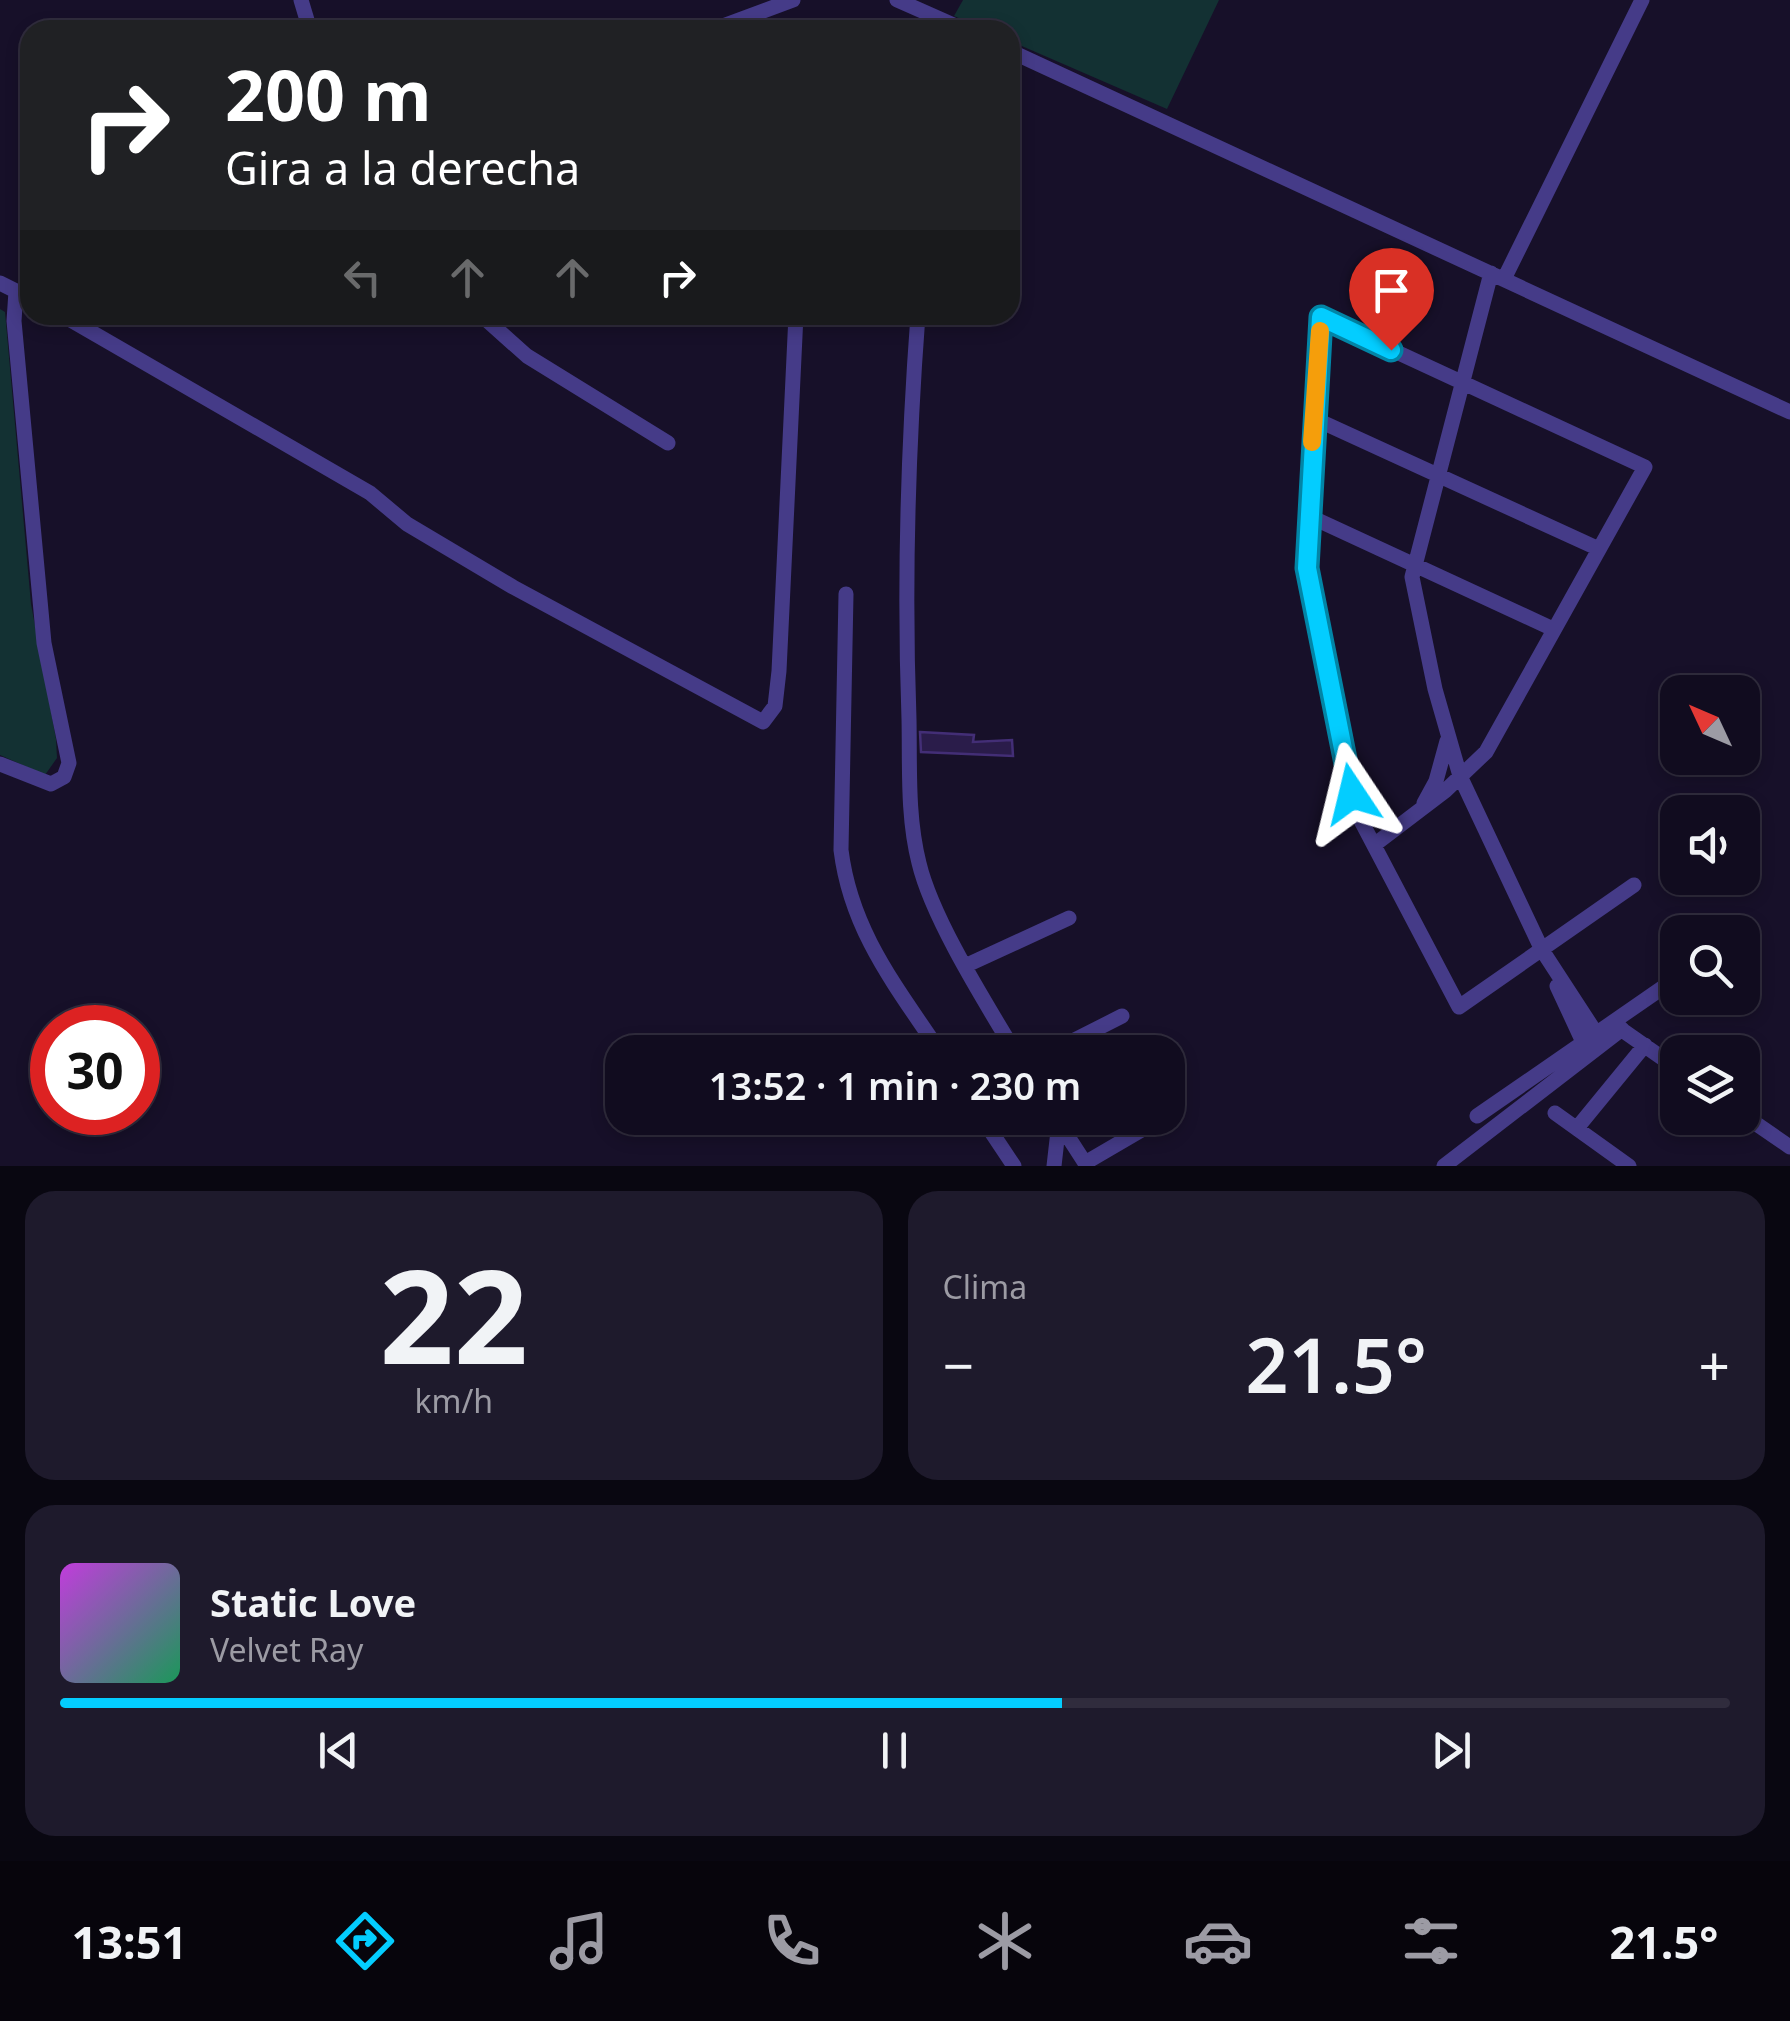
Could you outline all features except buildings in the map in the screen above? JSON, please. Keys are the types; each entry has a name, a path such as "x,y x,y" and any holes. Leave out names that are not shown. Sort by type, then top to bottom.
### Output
{"street":[{"path":"739,20 793,0"},
{"path":"898,0 943,20"},
{"path":"1590,1037 1542,950 1460,776 1412,562 1462,383 1498,276 1642,0"},
{"path":"1020,56 1790,412"},
{"path":"0,764 51,784 64,777 69,763 44,643 14,321 20,306"},
{"path":"1374,845 1486,752 1646,468 1321,317 1307,568 1352,794 1374,845 1459,1007 1634,886"},
{"path":"79,325 370,493 407,524 466,554 513,586 540,597 755,721 764,722 775,706 779,671 796,325"},
{"path":"492,325 528,356 668,443"},
{"path":"918,325 907,635 912,821 919,864 932,899 1006,1035"},
{"path":"1313,418 1599,549"},
{"path":"1310,518 1553,629"},
{"path":"846,594 841,850 846,888 857,922 929,1035"},
{"path":"1419,811 1441,768 1448,734"},
{"path":"967,965 1069,918"},
{"path":"1444,1166 1660,991"},
{"path":"1085,1035 1122,1016"},
{"path":"1477,1116 1590,1037 1616,1026"},
{"path":"1616,1026 1660,1056"},
{"path":"1577,1128 1645,1046"},
{"path":"1555,1114 1630,1166"},
{"path":"1760,1127 1790,1148"},
{"path":"993,1135 1014,1166"},
{"path":"1054,1166 1057,1135"},
{"path":"1068,1135 1086,1164 1133,1135"}],"green space":[{"path":"963,0 1219,0 1167,109 1020,45 1020,20 963,20 954,16"},
{"path":"0,309 5,312 31,604 56,739 57,758 45,775 0,755"}],"slow traffic":[{"path":"1312,442 1320,331"}],"route":[{"path":"1352,794 1307,568 1321,317 1391,350"}]}
